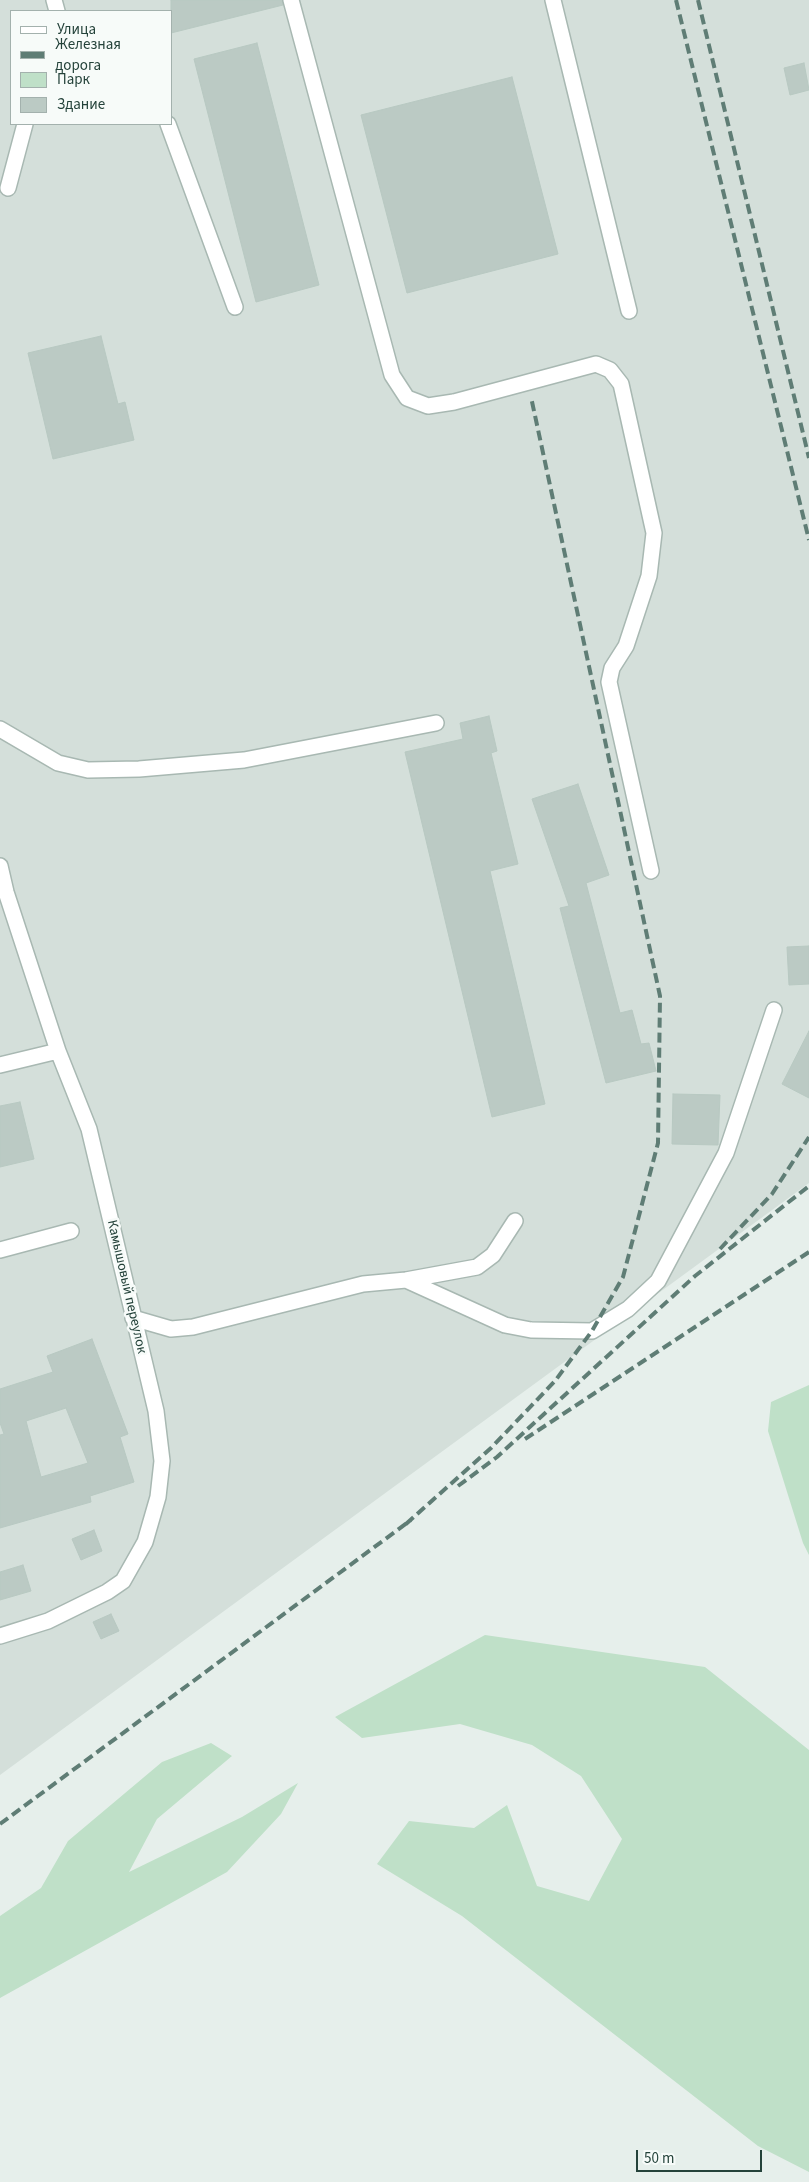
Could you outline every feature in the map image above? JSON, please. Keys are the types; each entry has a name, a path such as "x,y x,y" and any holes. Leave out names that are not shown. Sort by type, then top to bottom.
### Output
{"lane":[{"path":"291,0 392,375 407,398 428,406 454,402 596,364 610,370 621,384 654,533 649,576 626,646 612,668 609,682 651,871"},
{"path":"553,0 629,311"},
{"path":"8,188 25,125"},
{"path":"168,125 235,306"},
{"path":"0,729 58,763 88,770 139,769 244,760 436,723"},
{"name":"Камышовый переулок","path":"0,866 6,892 58,1051 89,1129 156,1411 162,1461 158,1496 145,1542 123,1581 107,1592 48,1620 0,1636"},
{"path":"406,1280 505,1325 531,1330 592,1331 628,1309 658,1280 726,1153 774,1010"},
{"path":"0,1065 58,1051"},
{"path":"133,1318 171,1329 193,1328 363,1284 406,1280 477,1267 492,1255 515,1221"},
{"path":"0,1250 71,1230"}],"shaded area":[{"path":"0,0 809,0 809,1183 0,1775"}],"green space":[{"path":"809,1385 809,1555 803,1543 768,1431 771,1402"},
{"path":"485,1635 705,1667 809,1750 809,2172 758,2146 462,1916 377,1864 409,1821 474,1828 507,1805 537,1886 589,1901 622,1839 581,1776 532,1745 460,1724 362,1738 335,1717"},
{"path":"211,1743 232,1756 157,1819 129,1872 242,1817 298,1783 281,1814 227,1872 0,1998 0,1916 41,1888 68,1841 162,1762"}],"building":[{"path":"171,0 282,0 283,5 172,33"},
{"path":"257,43 319,285 256,302 194,59"},
{"path":"804,63 809,90 790,95 784,68"},
{"path":"512,77 558,254 407,293 361,115"},
{"path":"101,336 118,404 125,402 134,440 53,459 28,353"},
{"path":"489,716 497,751 491,753 518,864 490,871 545,1104 492,1117 405,752 463,739 460,723"},
{"path":"578,784 609,875 586,883 620,1013 632,1010 641,1044 649,1043 656,1071 606,1083 560,908 569,906 532,799"},
{"path":"809,946 809,984 789,985 787,947"},
{"path":"809,1031 809,1098 782,1084"},
{"path":"673,1094 720,1095 718,1145 672,1144"},
{"path":"20,1102 34,1159 0,1167 0,1106"},
{"path":"92,1339 128,1434 120,1437 134,1482 90,1496 91,1502 0,1528 0,1435 4,1434 0,1423 0,1389 53,1372 47,1356","holes":["66,1408 88,1463 41,1477 26,1421"]},
{"path":"94,1530 102,1551 81,1560 72,1539"},
{"path":"23,1565 31,1591 0,1600 0,1572"},
{"path":"111,1614 119,1631 101,1639 93,1622"}],"railway":[{"path":"676,0 809,540"},
{"path":"698,0 809,458"},
{"path":"406,1524 491,1448 555,1381 592,1331 623,1277 658,1143 660,996 531,397"},
{"path":"720,1249 772,1194 809,1137"},
{"path":"458,1486 497,1457 695,1276 809,1186"},
{"path":"525,1439 809,1252"},
{"path":"0,1824 411,1520"}]}
